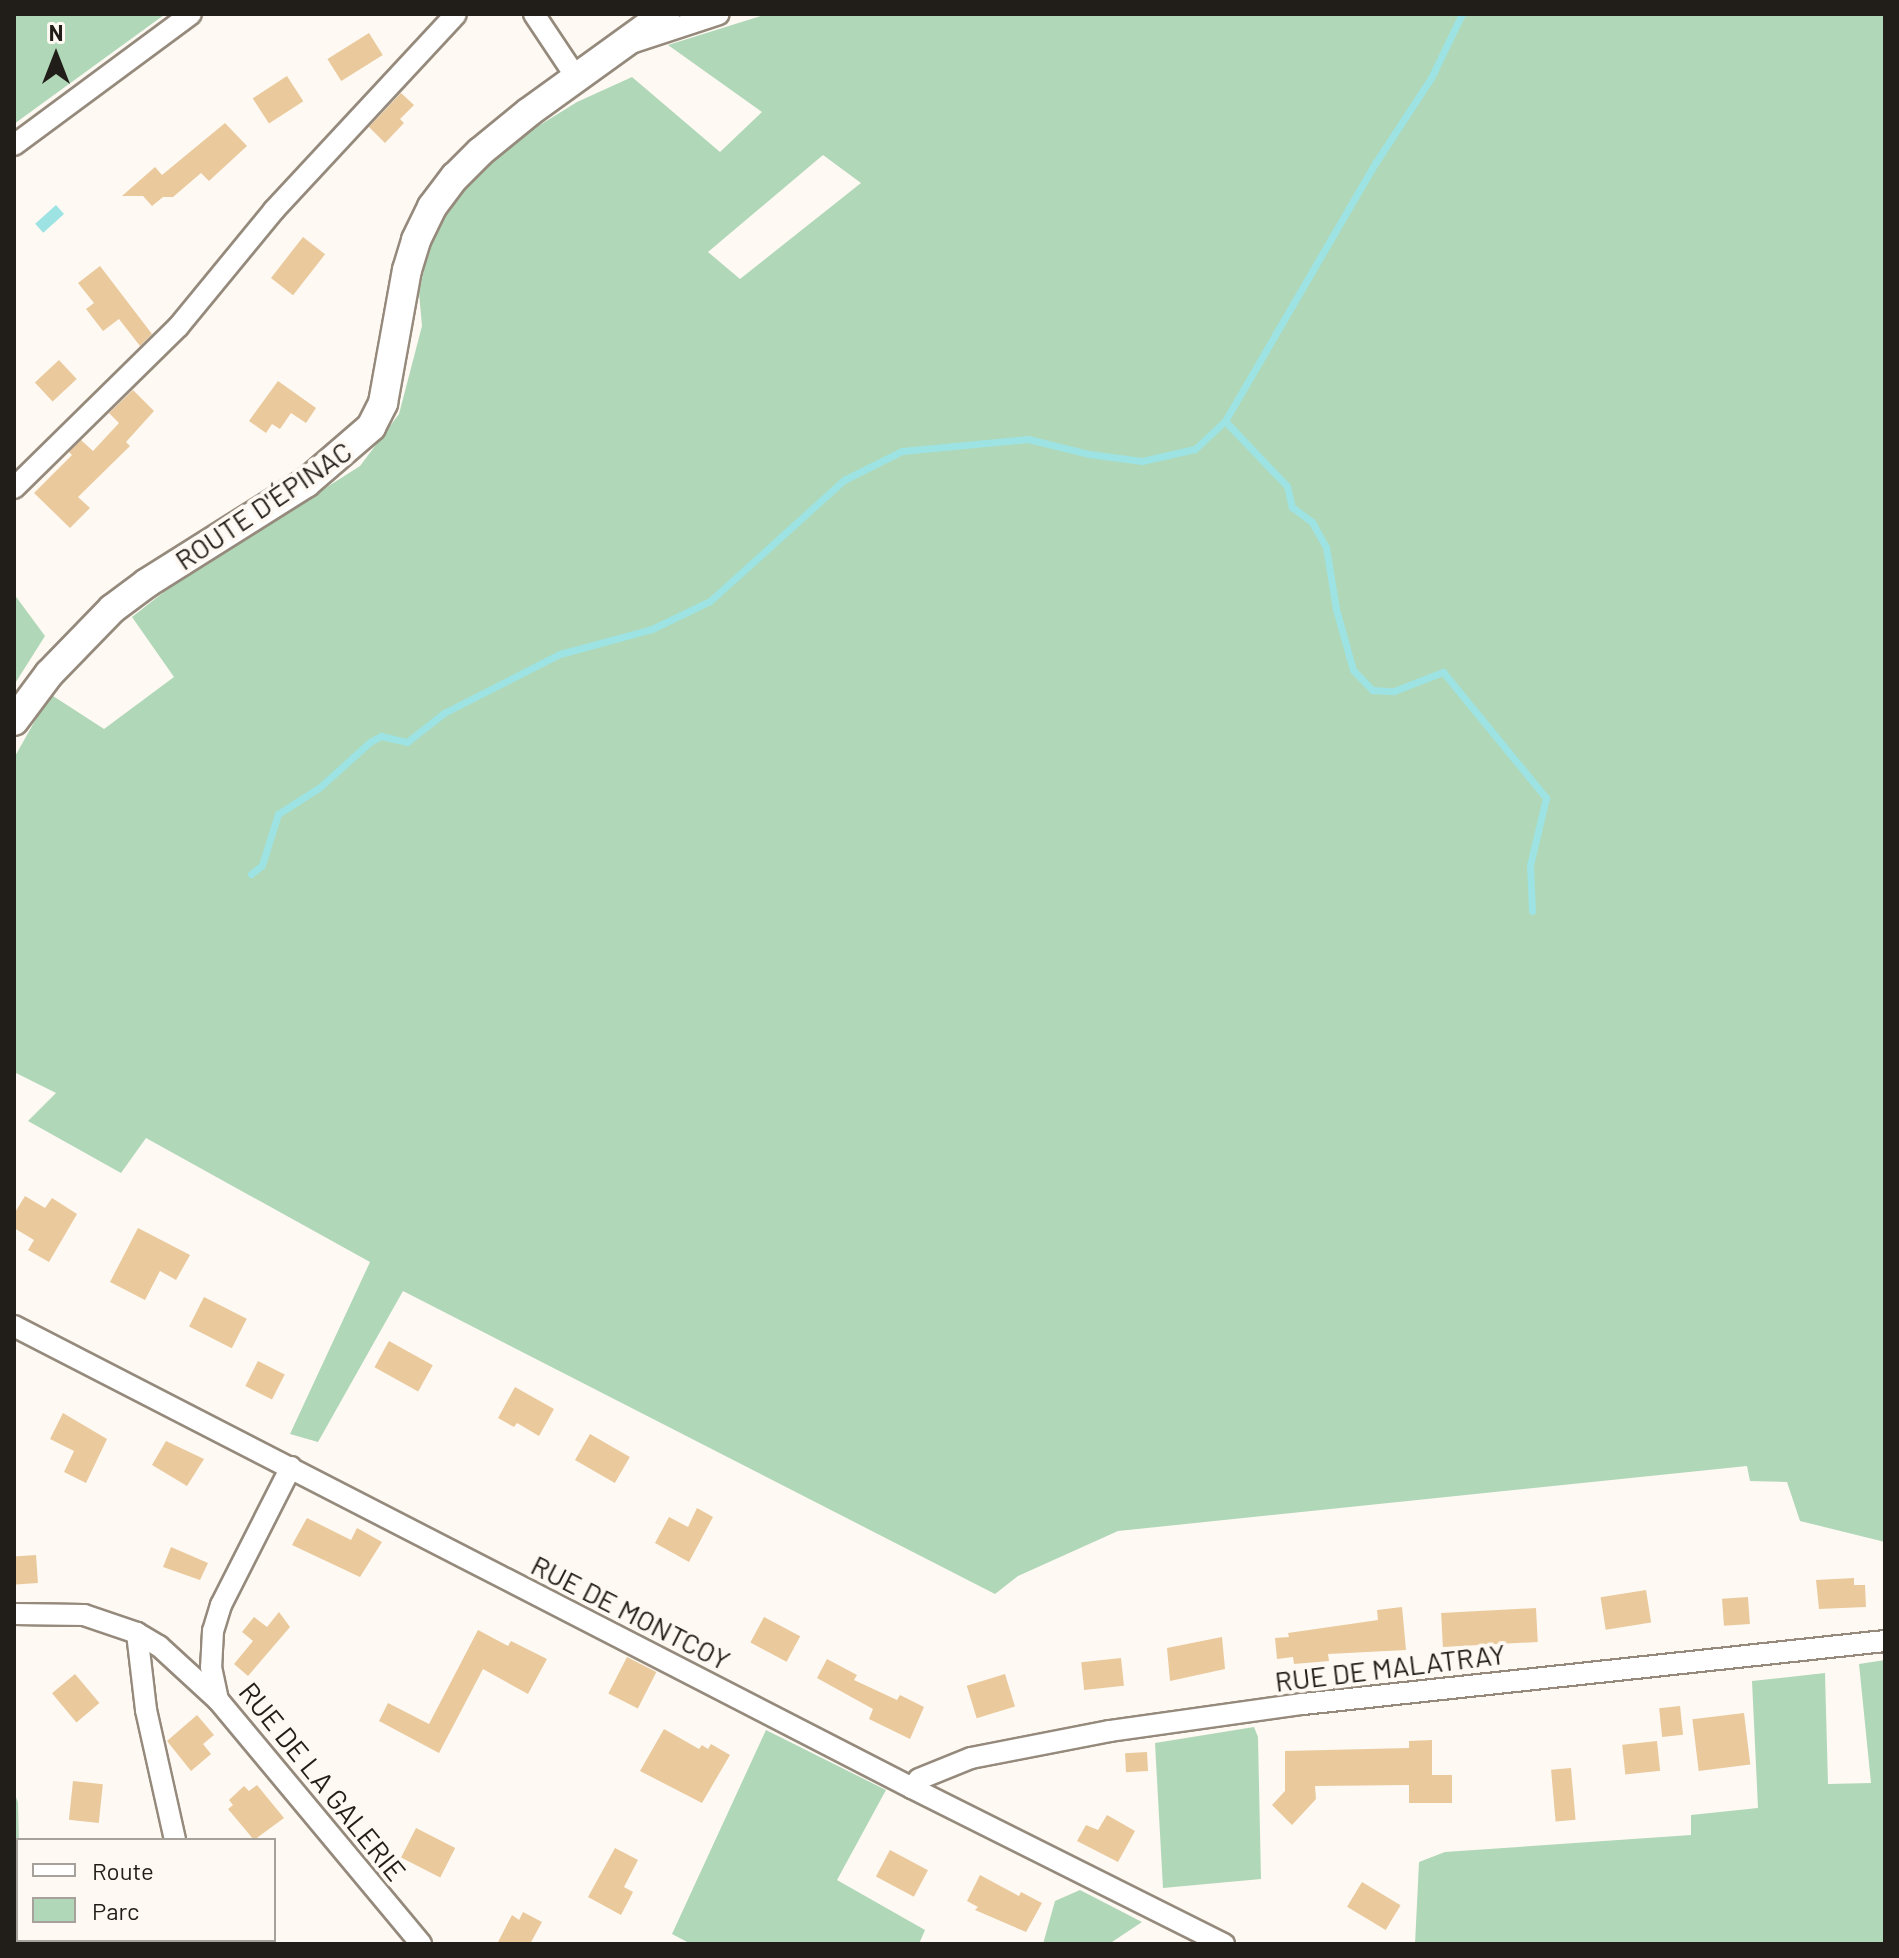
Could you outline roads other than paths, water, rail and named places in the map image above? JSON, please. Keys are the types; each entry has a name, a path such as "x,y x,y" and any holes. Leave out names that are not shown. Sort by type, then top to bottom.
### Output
{"main road":[{"name":"ROUTE D'ÉPINAC","path":"14,721 49,674 112,609 147,583 306,483 371,427 383,403 407,270 416,240 432,207 480,152 576,77 665,14"}],"street":[{"path":"14,145 191,14"},
{"path":"14,488 178,327 274,210 456,14"},
{"path":"534,14 576,77"},
{"path":"619,47 719,14"},
{"name":"RUE DE MONTCOY","path":"14,1326 912,1788 1224,1944"},
{"name":"RUE DE LA GALERIE","path":"291,1467 221,1605 213,1631 211,1667 218,1700 421,1944"},
{"path":"14,1614 84,1615 137,1633 159,1646 218,1700"},
{"path":"137,1633 146,1710 175,1838"},
{"name":"RUE DE MALATRAY","path":"912,1788 919,1779 971,1758 1110,1731 1303,1704 1885,1641"}],"water":[{"path":"56,205 64,214 43,233 35,224"}],"waterway":[{"path":"251,874 262,865 278,814 320,787 370,742 381,736 407,742 444,713 560,654 652,629 710,601 844,480 902,451 1028,439 1089,454 1142,461 1195,449 1225,421 1376,162 1431,78 1462,14"},
{"path":"1225,421 1287,486 1292,507 1312,522 1326,547 1336,609 1353,670 1372,690 1394,691 1443,672 1546,798 1530,865 1532,911"}]}
